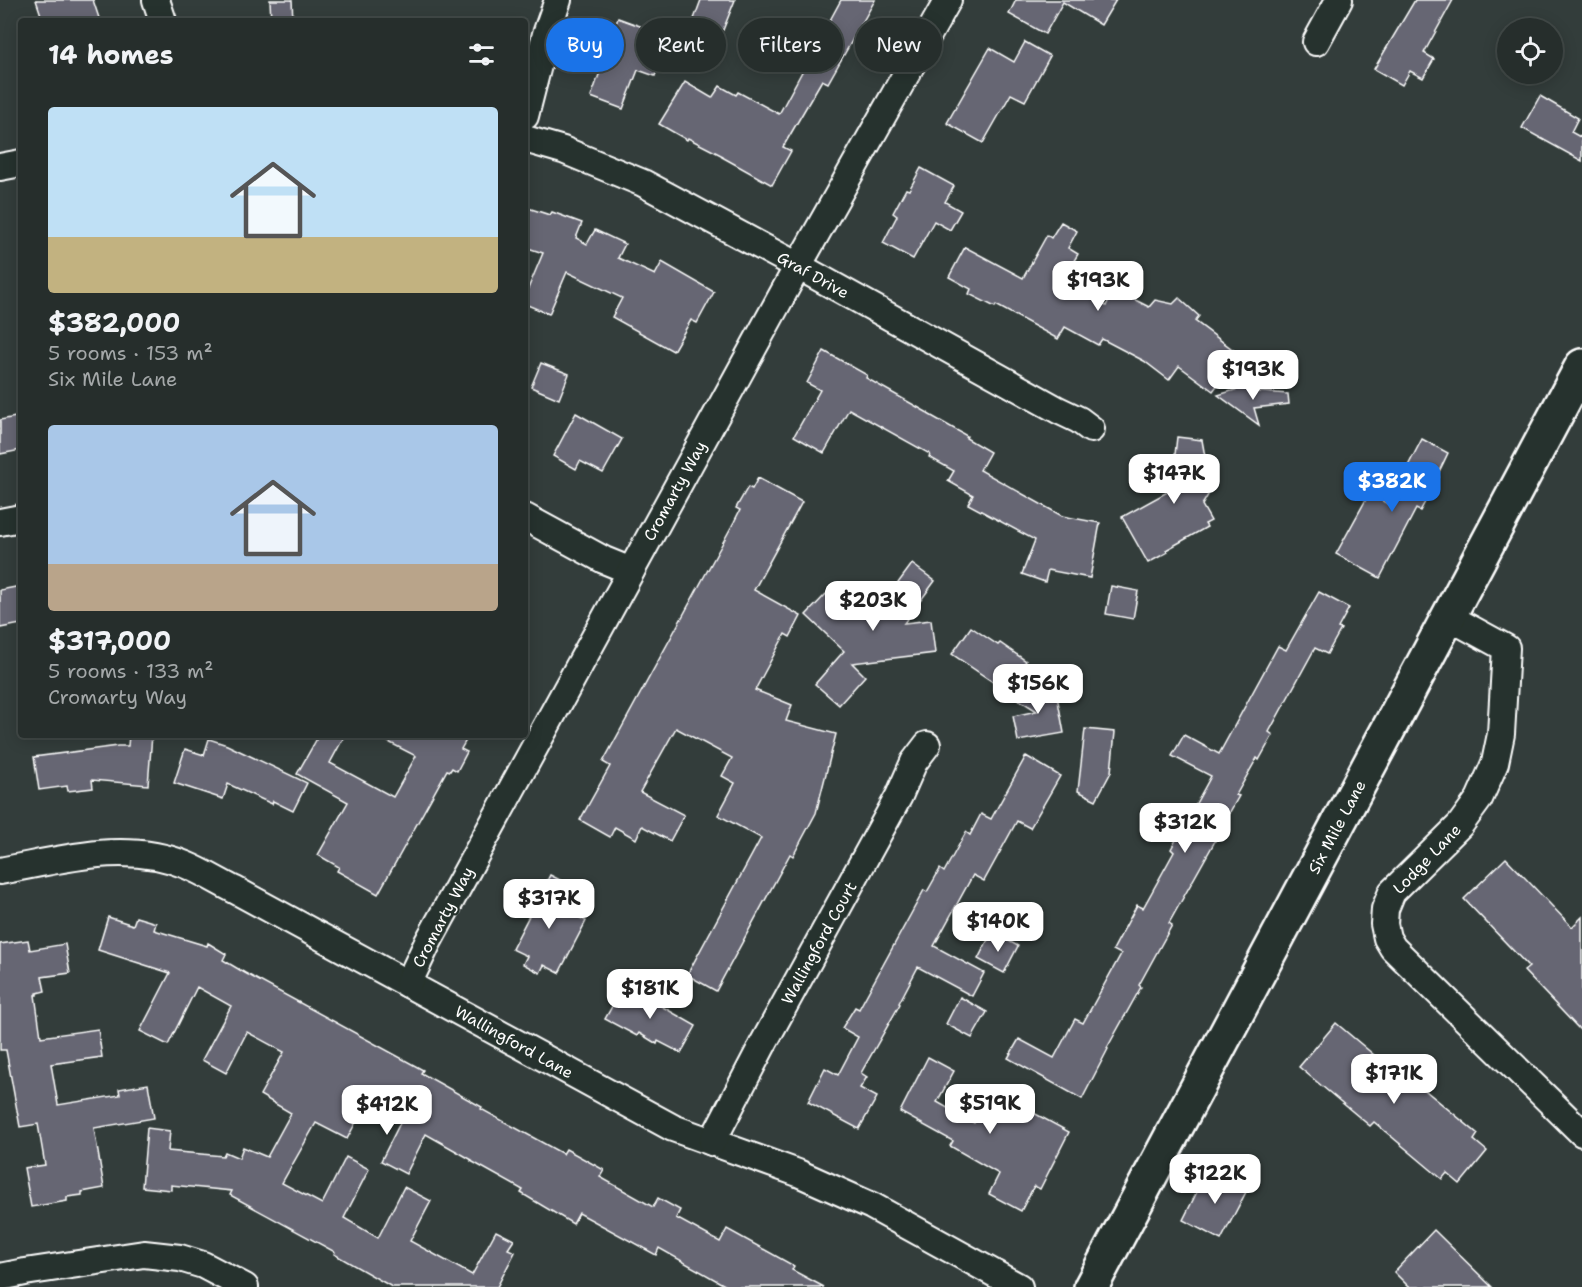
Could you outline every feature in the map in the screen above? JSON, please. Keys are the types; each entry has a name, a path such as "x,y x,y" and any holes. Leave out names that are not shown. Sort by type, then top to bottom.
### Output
{"street":[{"path":"156,0 162,18"},
{"path":"528,104 546,34 558,0"},
{"name":"Cromarty Way","path":"408,984 428,942 798,266 948,0"},
{"path":"1316,42 1339,0"},
{"name":"Graf Drive","path":"528,140 563,150 644,183 1079,420 1091,429"},
{"path":"0,167 18,164"},
{"name":"Six Mile Lane","path":"1091,1287 1582,366"},
{"path":"0,522 18,519"},
{"path":"528,519 604,560 631,571"},
{"name":"Lodge Lane","path":"1449,617 1506,648 1501,734 1495,763 1479,799 1460,825 1392,892 1385,909 1384,924 1387,938 1393,948 1582,1133"},
{"name":"Wallingford Court","path":"712,1142 899,796 914,762 927,745"},
{"name":"Wallingford Lane","path":"0,871 109,852 161,857 185,865 673,1128 798,1173 872,1206 1019,1287"},
{"path":"0,1277 144,1254 180,1258 203,1265 245,1287"}],"building":[{"path":"36,0 93,0 99,18 42,18"},
{"path":"270,0 292,0 293,18 271,18"},
{"path":"701,0 735,0 726,22 726,18 694,18"},
{"path":"841,0 875,0 865,18 855,18 855,35 843,57 843,18 831,18"},
{"path":"1016,0 1116,0 1101,25 1063,2 1045,34 1009,14"},
{"path":"1415,0 1453,0 1424,53 1434,59 1423,78 1410,71 1402,85 1374,69"},
{"path":"624,20 636,25 637,72 623,109 591,97 600,72 624,72"},
{"path":"1025,42 1050,56 1025,101 1011,94 983,143 947,123 990,48 1014,62"},
{"path":"644,72 656,72 655,76"},
{"path":"802,72 834,72 828,83 822,80 783,147 791,151 772,185 723,156 659,124 685,82 712,98 720,86 736,95 738,92 779,114"},
{"path":"1540,96 1578,118 1571,132 1582,138 1582,161 1522,128"},
{"path":"921,168 954,186 945,202 961,211 950,230 934,221 913,259 883,243 897,216 893,213"},
{"path":"528,208 550,215 552,212 582,223 576,238 587,244 595,230 625,244 618,258 655,275 662,262 714,292 697,323 691,320 673,351 612,317 622,298 567,272 549,314 528,305 528,289 543,253 528,248"},
{"path":"1061,222 1077,231 1068,248 1078,254 1062,281 1106,306 1114,289 1149,307 1155,300 1173,304 1179,298 1199,316 1195,321 1240,355 1213,391 1179,366 1169,380 1144,361 1102,339 1098,345 1065,327 1058,339 996,305 995,307 969,294 971,289 949,277 965,247 1023,278 1047,235 1051,238"},
{"path":"824,351 867,375 866,378 967,436 966,438 990,452 980,470 1062,516 1100,523 1090,578 1048,570 1045,582 1022,574 1035,540 968,504 973,495 948,481 954,471 929,457 930,454 849,409 824,453 794,436 820,390 807,383"},
{"path":"541,363 569,374 559,399 531,387"},
{"path":"1248,386 1249,391 1288,394 1289,404 1254,408 1259,425 1218,395"},
{"path":"576,413 622,439 603,473 580,461 576,469 553,456"},
{"path":"18,417 18,451 0,454 0,420"},
{"path":"1177,437 1202,440 1211,490 1202,505 1211,521 1205,524 1207,527 1148,563 1122,517 1171,490"},
{"path":"1422,439 1448,453 1437,476 1439,477 1420,511 1416,509 1380,578 1336,554 1369,494 1388,504"},
{"path":"758,478 802,502 754,590 801,616 790,637 785,634 755,690 792,705 786,721 836,734 816,813 793,856 790,854 716,991 687,975 761,838 718,815 735,783 722,776 732,758 676,728 640,792 684,815 670,841 642,826 636,839 615,827 610,837 580,820 610,766 603,762 734,522 740,510 736,508 748,487 752,489"},
{"path":"912,564 935,581 904,623 931,620 935,653 852,663 865,676 839,705 815,684 844,651 806,615 826,594 840,607 868,598 873,617"},
{"path":"1111,586 1138,591 1133,619 1106,614"},
{"path":"18,587 18,625 0,628 0,590"},
{"path":"1319,592 1349,608 1338,628 1341,629 1327,654 1315,648 1269,732 1273,735 1236,795 1239,796 1228,818 1169,923 1172,925 1082,1099 1008,1058 1019,1039 1054,1058 1075,1019 1083,1023 1121,954 1113,950 1137,905 1143,908 1174,852 1171,849 1211,776 1172,756 1184,735 1219,754 1278,646 1286,650"},
{"path":"971,627 1026,661 1006,691 952,654"},
{"path":"1041,686 1043,699 1057,696 1064,733 1018,741 1013,716 1037,711 1007,692"},
{"path":"1085,729 1115,732 1111,772 1096,800 1078,791"},
{"path":"129,738 152,738 148,785 92,780 93,788 68,791 67,786 39,790 34,757 128,746"},
{"path":"317,738 343,738 330,763 393,797 416,756 381,738 467,738 461,749 467,752 457,771 452,768 450,771 447,770 378,894 337,871 339,867 318,855 348,802 297,774"},
{"path":"209,739 227,745 307,783 293,811 228,784 223,799 174,783 185,749 204,755"},
{"path":"1026,756 1060,776 1030,828 1017,821 984,881 973,875 934,946 984,973 972,996 918,967 861,1073 867,1077 860,1088 877,1097 859,1129 808,1102 825,1068 838,1075 858,1037 842,1028 855,1007 859,1009 924,890 927,892 940,869 944,872 966,832 970,835 981,814 991,819"},
{"path":"1506,858 1572,927 1582,917 1582,1032 1524,971 1529,967 1464,899"},
{"path":"550,875 570,885 559,907 586,921 559,973 544,965 540,973 523,964 527,956 512,949"},
{"path":"108,917 133,925 136,917 156,923 154,930 207,946 208,943 226,954 223,960 423,1070 421,1073 482,1107 481,1109 563,1154 566,1149 604,1170 600,1177 653,1207 658,1198 680,1210 676,1218 720,1242 727,1229 794,1266 792,1270 824,1287 728,1287 659,1248 656,1255 579,1213 573,1224 521,1193 523,1190 426,1134 406,1174 381,1161 401,1121 366,1103 347,1139 316,1123 282,1183 322,1204 346,1157 369,1169 344,1218 378,1238 404,1187 431,1201 410,1241 472,1275 496,1231 514,1240 508,1249 515,1252 497,1287 392,1287 334,1254 335,1252 230,1195 232,1191 171,1185 171,1190 142,1187 147,1128 170,1131 168,1151 223,1156 225,1152 239,1158 243,1147 267,1157 291,1113 260,1095 284,1052 247,1032 226,1073 202,1060 231,1006 197,987 168,1045 140,1031 170,973 98,950"},
{"path":"992,932 1018,946 1004,973 978,959"},
{"path":"28,940 30,950 65,944 70,973 42,977 45,991 35,995 41,1037 98,1029 102,1057 51,1064 58,1105 120,1095 119,1089 148,1084 154,1118 94,1128 104,1188 67,1197 67,1201 31,1207 24,1168 45,1165 38,1124 20,1127 6,1050 0,1050 0,944"},
{"path":"623,987 641,997 643,993 696,1026 681,1053 658,1041 657,1044 639,1033 637,1036 605,1019"},
{"path":"960,997 987,1012 972,1038 946,1024"},
{"path":"1336,1023 1405,1081 1409,1077 1478,1134 1474,1140 1487,1151 1460,1184 1447,1173 1442,1179 1374,1122 1370,1126 1299,1067"},
{"path":"928,1057 954,1071 937,1102 974,1123 991,1090 1069,1132 1040,1189 1034,1186 1021,1211 989,1194 999,1174 950,1146 953,1141 900,1112"},
{"path":"1208,1170 1247,1190 1221,1240 1183,1220"},
{"path":"1434,1230 1492,1287 1409,1287 1394,1272"}]}
